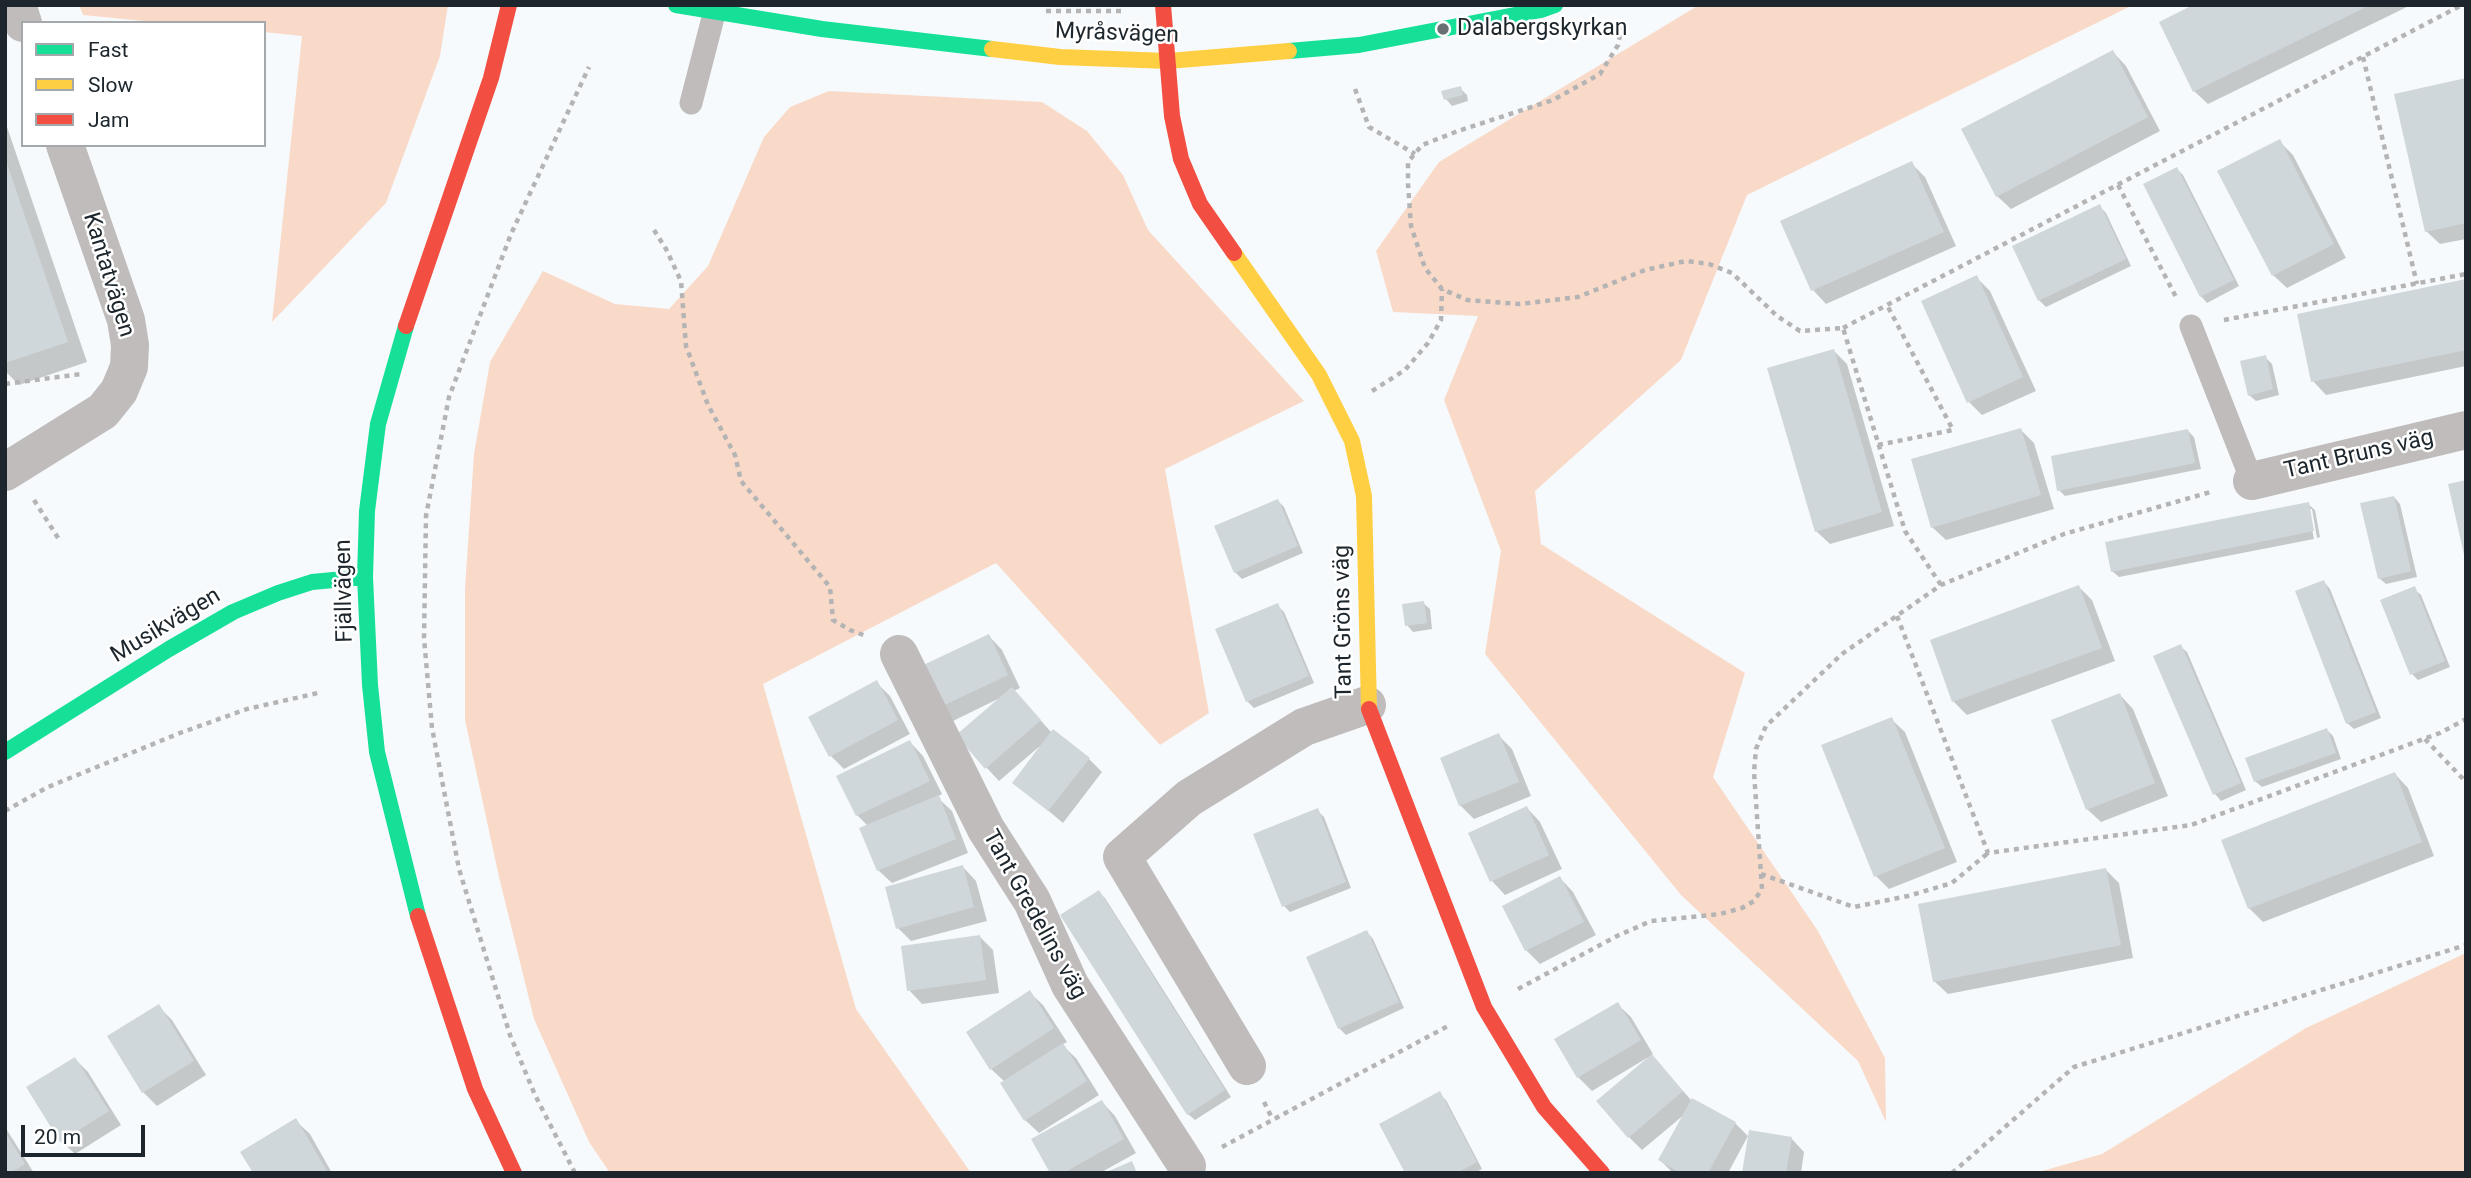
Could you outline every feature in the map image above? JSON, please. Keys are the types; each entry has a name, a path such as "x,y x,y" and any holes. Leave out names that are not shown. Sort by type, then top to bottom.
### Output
{"street":[{"name":"Fjällvägen","path":"509,5 491,78 401,340 378,424 367,511 365,577 370,685 377,752 404,865 426,943 475,1089 514,1173"},
{"name":"Myråsvägen","path":"676,5 822,29 1060,57 1168,61 1359,46 1555,5"},
{"name":"Tant Gröns väg","path":"1163,6 1171,116 1179,148 1200,204 1319,375 1352,441 1364,496 1367,705 1484,1007 1544,1107 1602,1173"},
{"name":"Kantatvägen","path":"5,472 103,411 119,391 129,367 131,345 125,320 66,147"},
{"name":"Tant Bruns väg","path":"2252,481 2466,430"},
{"name":"Musikvägen","path":"5,752 233,612 312,582 365,577"},
{"name":"Tant Gredelins väg","path":"899,654 986,829 1032,901 1070,985 1187,1166"},
{"path":"1247,1066 1122,857 1189,798 1304,727 1367,705"}],"lane":[{"path":"691,103 715,10"},
{"path":"2191,326 2252,481"}],"path":[{"path":"1622,25 1618,45 1600,74 1553,100 1422,145 1408,162 1411,226 1425,268 1442,289 1467,300 1520,304 1566,299 1578,297 1645,270 1686,261 1709,264 1732,273 1777,316 1800,331 1843,328 2462,5"},
{"path":"1037,11 1107,12 1163,6"},
{"path":"2363,57 2417,284"},
{"path":"575,1173 534,1095 510,1035 459,869 432,728 424,638 426,516 449,397 512,234 589,67"},
{"path":"1355,89 1369,127 1415,154"},
{"path":"2118,185 2191,326 2466,274"},
{"path":"654,230 666,248 681,281 686,346 708,405 735,455 741,481 830,587 833,620 870,637 891,638 899,654"},
{"path":"1337,407 1376,389 1405,370 1428,343 1441,320 1442,289"},
{"path":"1878,445 1953,430 1887,305"},
{"path":"1843,328 1905,531 1941,585"},
{"path":"5,384 129,367"},
{"path":"1187,1166 1616,936 1651,921 1720,914 1742,908 1754,901 1762,889 1754,772 1755,749 1766,726 1842,654 1941,585 2064,534 2252,481"},
{"path":"1897,616 1988,853"},
{"path":"5,811 48,788 191,729 247,709 318,693"},
{"path":"1761,874 1854,907 1908,896 1952,883 1988,853 2191,825 2425,738 2466,719"},
{"path":"2425,738 2466,782"},
{"path":"1952,1173 2074,1067 2466,945"}],"shaded area":[{"path":"79,5 448,5 440,56 386,203 272,322 302,36 266,32 266,21 144,21 83,15"},
{"path":"1699,5 2133,5 1747,195 1681,360 1535,491 1541,544 1745,673 1713,777 1818,931 1885,1058 1886,1122 1858,1061 1681,895 1485,654 1501,551 1444,400 1478,316 1393,312 1376,251 1439,162"},
{"path":"829,91 1042,102 1087,131 1123,175 1148,230 1304,401 1165,469 1209,713 1160,745 996,563 763,684 856,1009 971,1173 610,1173 589,1142 534,1019 499,877 465,720 465,589 474,454 490,362 543,271 615,304 669,309 708,266 764,137 790,107"},
{"path":"2466,953 2466,1173 2035,1173 2102,1154 2306,1028"}],"building":[{"path":"2193,5 2370,5 2193,92 2159,22"},
{"path":"2113,50 2148,117 1996,197 1961,129"},
{"path":"2466,78 2466,223 2425,232 2394,94"},
{"path":"1461,86 1463,95 1444,100 1441,91"},
{"path":"2280,139 2334,244 2272,276 2217,171"},
{"path":"5,158 68,342 5,363"},
{"path":"1912,161 1944,232 1811,291 1780,221"},
{"path":"2177,167 2234,280 2200,297 2143,184"},
{"path":"2100,204 2126,259 2038,301 2012,246"},
{"path":"1977,275 2023,377 1967,403 1921,301"},
{"path":"2466,279 2466,350 2311,382 2297,314"},
{"path":"1834,349 1882,512 1815,532 1767,368"},
{"path":"2266,355 2273,389 2248,396 2240,361"},
{"path":"2021,428 2041,495 1931,528 1911,459"},
{"path":"2188,429 2195,463 2057,491 2051,456"},
{"path":"2466,480 2466,559 2465,559 2448,484"},
{"path":"2394,496 2411,571 2378,579 2360,503"},
{"path":"1278,499 1298,546 1234,573 1214,526"},
{"path":"2309,502 2314,531 2111,572 2105,542"},
{"path":"2324,580 2376,712 2346,724 2295,591"},
{"path":"2079,585 2102,648 1952,702 1930,640"},
{"path":"2415,586 2445,661 2410,675 2380,600"},
{"path":"1424,601 1427,623 1405,626 1402,604"},
{"path":"1278,603 1309,676 1246,702 1215,629"},
{"path":"989,634 1008,675 938,708 919,667"},
{"path":"2181,644 2241,783 2213,795 2153,656"},
{"path":"877,680 898,720 829,757 808,717"},
{"path":"1012,687 1041,720 985,769 956,735"},
{"path":"2120,693 2155,783 2086,810 2051,720"},
{"path":"1892,717 1945,848 1874,877 1821,745"},
{"path":"2327,728 2336,753 2254,782 2245,758"},
{"path":"1053,729 1090,758 1048,811 1012,783"},
{"path":"1499,733 1519,782 1459,806 1440,758"},
{"path":"910,740 930,781 856,816 836,776"},
{"path":"2395,772 2422,842 2248,909 2221,840"},
{"path":"939,795 956,839 877,871 859,828"},
{"path":"1527,806 1549,855 1490,882 1468,833"},
{"path":"1318,808 1346,882 1282,907 1253,834"},
{"path":"963,865 974,907 896,929 885,887"},
{"path":"2106,868 2121,945 1933,982 1918,904"},
{"path":"1560,876 1584,922 1525,951 1502,906"},
{"path":"1099,890 1225,1090 1187,1115 1060,915"},
{"path":"1367,930 1399,1002 1338,1029 1306,957"},
{"path":"980,935 986,980 907,991 901,946"},
{"path":"1030,990 1054,1028 990,1070 966,1032"},
{"path":"1618,1002 1641,1040 1577,1078 1554,1039"},
{"path":"159,1004 194,1061 142,1093 107,1036"},
{"path":"1063,1043 1087,1081 1024,1121 1000,1083"},
{"path":"1652,1054 1683,1091 1628,1138 1596,1101"},
{"path":"75,1057 109,1111 60,1142 26,1087"},
{"path":"1440,1091 1477,1162 1457,1173 1405,1173 1379,1124"},
{"path":"1692,1098 1736,1122 1708,1173 1681,1173 1658,1160"},
{"path":"1102,1100 1124,1139 1063,1173 1050,1173 1031,1139"},
{"path":"296,1118 328,1173 253,1173 240,1152"},
{"path":"1749,1130 1792,1137 1786,1173 1742,1173"},
{"path":"5,1132 25,1164 10,1173 5,1173"},
{"path":"1132,1161 1137,1173 1104,1173"}],"traffic: fast":[{"path":"676,5 822,29 992,49"},
{"path":"1289,51 1359,45 1555,5"},
{"path":"406,326 378,424 367,511 365,577 370,685 377,752 418,916"},
{"path":"5,752 233,612 312,582 365,577"}],"traffic: slow":[{"path":"992,49 1060,57 1168,61 1289,51"},
{"path":"1234,253 1319,375 1352,441 1364,496 1369,709"}],"traffic: jam":[{"path":"406,326 491,78 509,5"},
{"path":"1163,5 1172,116 1181,159 1200,204 1234,253"},
{"path":"1369,709 1484,1007 1544,1107 1602,1173"},
{"path":"418,916 475,1089 514,1173"}],"place":[{"name":"Dalabergskyrkan","path":"1443,29"}]}
